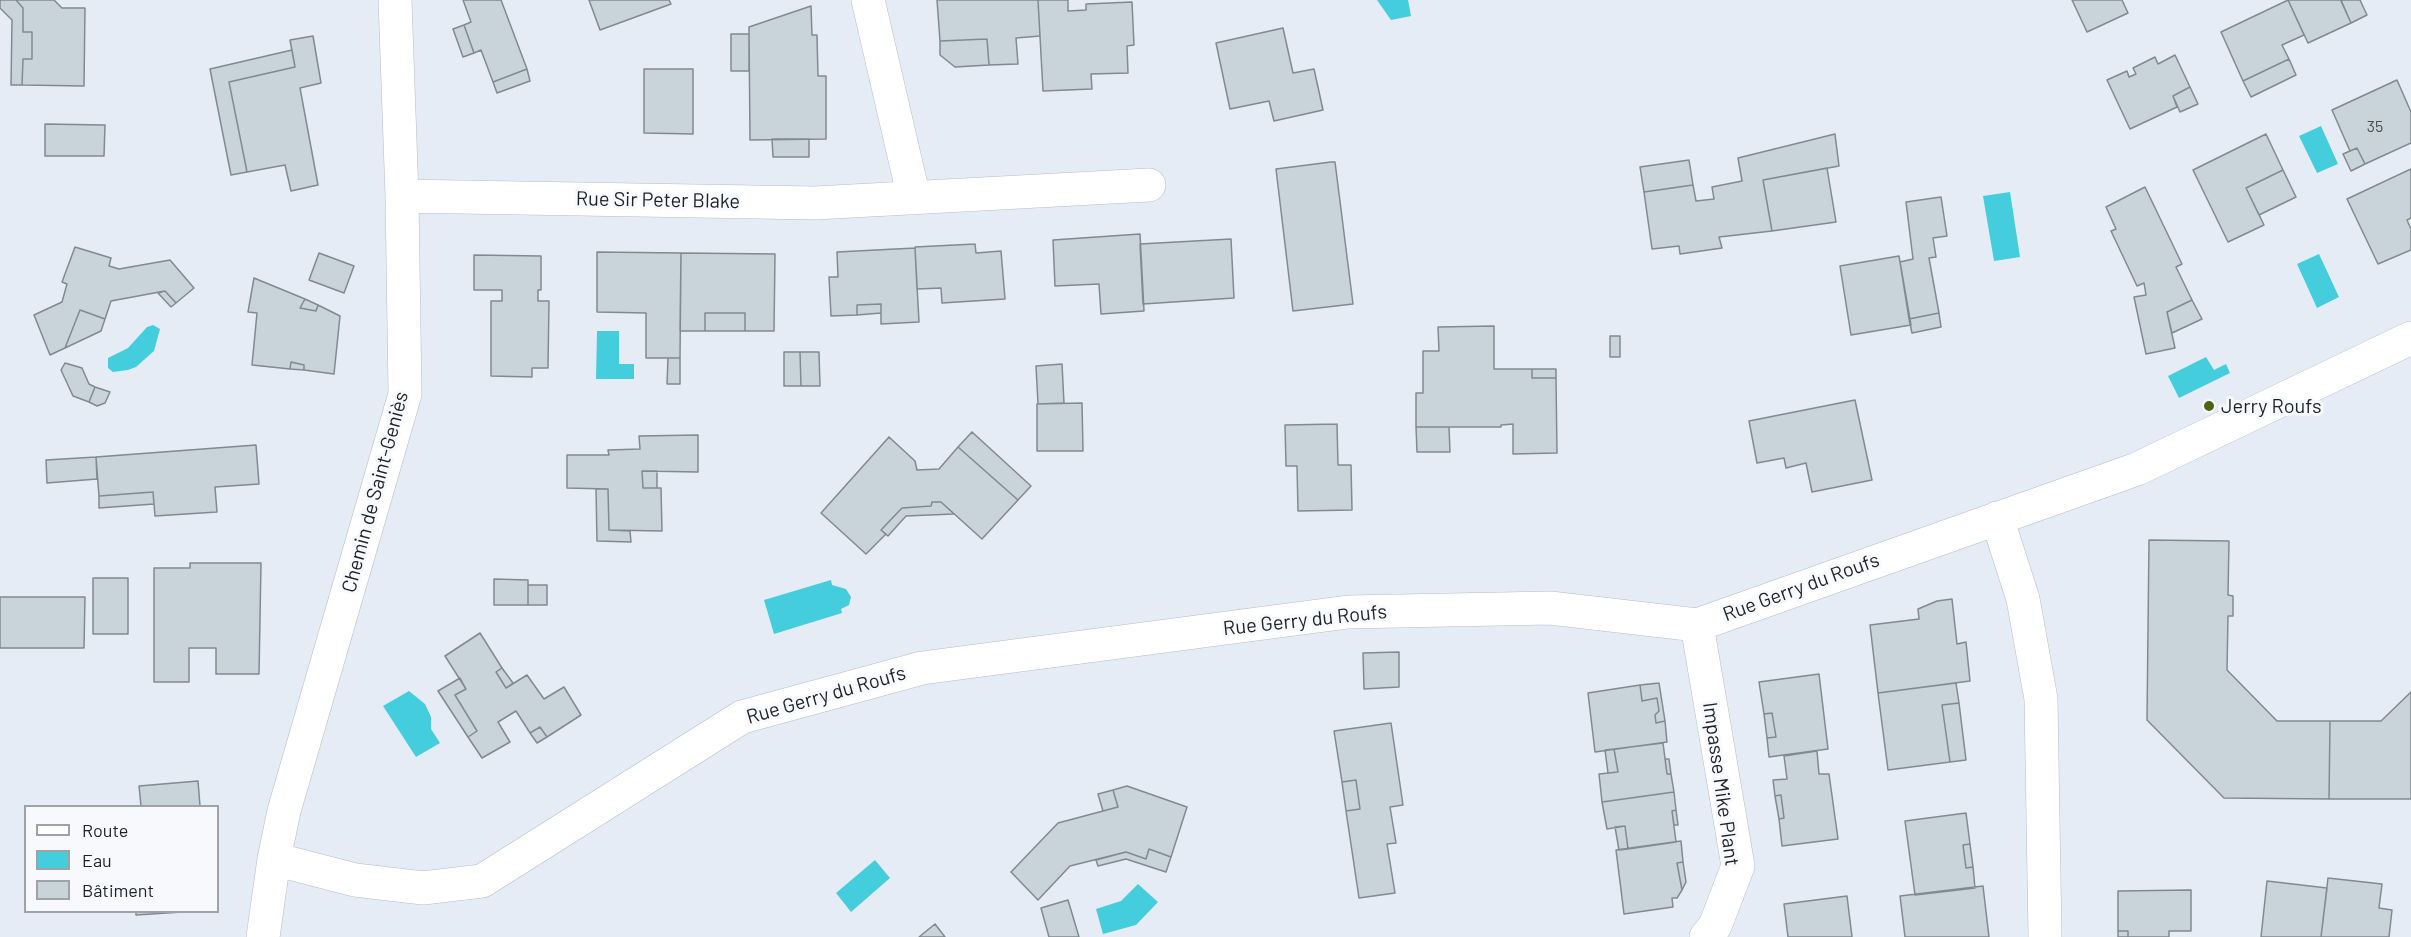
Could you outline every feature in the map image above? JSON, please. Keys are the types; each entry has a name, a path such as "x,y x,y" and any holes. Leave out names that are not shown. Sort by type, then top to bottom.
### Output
{"street":[{"name":"Chemin de Saint-Geniès","path":"262,937 284,811 405,394 402,196 395,0"},
{"path":"868,0 914,198"},
{"name":"Rue Sir Peter Blake","path":"402,196 815,203 1149,185"},
{"name":"Rue Gerry du Roufs","path":"274,859 355,880 423,888 482,881 742,717 922,668 1348,612 1550,608 1697,625 2137,469 2411,338"},
{"path":"1998,518 2023,599 2041,699 2045,937"},
{"name":"Impasse Mike Plant","path":"1697,625 1738,867 1715,926 1706,937"}],"water":[{"path":"1377,0 1408,0 1411,16 1391,20"},
{"path":"2321,126 2338,164 2317,173 2299,136"},
{"path":"2010,192 2020,257 1994,261 1983,196"},
{"path":"2319,254 2339,297 2317,308 2297,264"},
{"path":"153,325 160,329 154,351 136,367 128,370 113,372 108,368 108,358 128,348 147,327"},
{"path":"597,331 619,331 619,364 634,364 634,379 596,379"},
{"path":"2206,357 2214,370 2226,364 2230,373 2179,398 2168,376"},
{"path":"831,580 832,585 846,589 851,597 849,605 841,609 842,613 774,634 764,600"},
{"path":"409,691 425,704 431,717 431,729 440,743 416,757 383,706"},
{"path":"875,860 890,878 851,912 836,893"},
{"path":"1138,884 1158,902 1136,925 1103,934 1096,909 1121,901"}],"building":[{"path":"0,0 16,0 23,8 23,32 32,32 32,59 23,59 22,85 11,85 12,20 0,8"},
{"path":"16,0 54,0 62,8 85,8 84,86 22,85 23,59 32,59 32,32 23,32 23,8"},
{"path":"463,0 501,0 527,69 493,82 481,50 474,53 464,25 471,22"},
{"path":"589,0 669,0 671,4 600,30"},
{"path":"937,0 1038,0 1040,36 1016,38 1018,64 989,65 987,39 940,41"},
{"path":"1038,0 1068,0 1068,11 1086,10 1086,4 1132,2 1134,45 1127,46 1128,73 1091,74 1092,89 1043,91"},
{"path":"2072,0 2122,0 2128,13 2087,32"},
{"path":"2288,0 2304,35 2282,45 2289,59 2243,81 2221,32"},
{"path":"2288,0 2341,0 2351,23 2308,43"},
{"path":"2360,0 2367,15 2351,23 2341,1"},
{"path":"811,6 812,35 817,35 818,76 826,76 826,139 750,140 749,27"},
{"path":"464,25 474,53 463,57 453,29"},
{"path":"1283,28 1293,73 1314,69 1323,110 1274,121 1269,101 1230,109 1216,43"},
{"path":"731,34 749,34 749,71 731,71"},
{"path":"313,36 321,83 300,88 318,185 291,191 285,165 247,172 229,82 295,67 290,40"},
{"path":"987,39 989,65 955,67 940,55 940,41"},
{"path":"292,50 295,67 229,82 247,172 231,175 210,69"},
{"path":"2175,55 2190,87 2173,96 2177,107 2130,129 2107,80 2127,71 2129,77 2136,74 2133,68 2155,57 2158,64"},
{"path":"2289,59 2296,75 2251,97 2243,81"},
{"path":"527,69 530,81 497,93 493,82"},
{"path":"644,69 693,69 693,134 644,133"},
{"path":"2397,80 2411,112 2411,143 2365,164 2357,148 2350,151 2332,110"},
{"path":"2190,87 2198,104 2180,112 2173,96"},
{"path":"45,124 105,125 104,156 45,156"},
{"path":"1835,134 1839,166 1763,180 1772,231 1719,237 1722,248 1680,254 1679,246 1652,249 1644,192 1693,185 1696,201 1714,199 1712,187 1742,181 1738,158"},
{"path":"2266,134 2283,170 2246,188 2264,225 2228,242 2193,170"},
{"path":"772,139 809,139 809,157 773,157"},
{"path":"2357,148 2365,164 2351,171 2343,154"},
{"path":"1689,160 1693,185 1644,192 1640,167"},
{"path":"1335,162 1353,304 1293,311 1276,169"},
{"path":"1827,168 1836,222 1772,231 1763,180"},
{"path":"2411,169 2411,218 2407,220 2411,229 2411,250 2378,264 2347,199"},
{"path":"2283,170 2296,197 2259,215 2246,188"},
{"path":"2145,187 2182,264 2176,267 2192,300 2167,312 2175,348 2146,354 2134,297 2146,295 2144,283 2137,286 2111,231 2116,229 2106,207"},
{"path":"1941,197 1947,236 1933,238 1936,257 1929,258 1939,313 1909,319 1900,262 1913,259 1906,202"},
{"path":"1140,234 1144,311 1101,314 1099,284 1055,286 1053,240"},
{"path":"1231,239 1234,298 1143,304 1140,244"},
{"path":"975,244 976,253 1001,251 1005,299 942,303 941,288 917,289 915,247"},
{"path":"75,247 111,258 109,266 119,269 170,260 194,288 176,303 165,291 111,301 105,319 80,310 65,348 50,355 34,315 62,302 67,284 62,282"},
{"path":"915,248 919,322 881,324 881,304 857,305 857,315 831,316 829,277 838,277 837,252"},
{"path":"597,252 681,253 680,358 646,358 646,313 597,312"},
{"path":"319,253 354,266 344,293 309,280"},
{"path":"681,253 775,254 774,331 745,331 745,313 705,313 705,331 680,331"},
{"path":"474,255 541,256 541,290 538,290 538,301 549,301 548,368 532,368 532,377 491,376 491,301 502,301 502,290 474,290"},
{"path":"1899,256 1911,325 1851,335 1840,266"},
{"path":"254,278 305,299 300,308 316,311 318,305 340,316 334,374 304,370 304,365 291,362 290,369 252,365 257,313 248,312"},
{"path":"165,291 176,303 171,307 158,293"},
{"path":"305,299 318,305 316,311 300,308"},
{"path":"2192,300 2202,319 2172,333 2167,312"},
{"path":"881,304 881,313 857,315 857,305"},
{"path":"80,310 105,319 101,331 65,348"},
{"path":"705,313 745,313 745,331 705,331"},
{"path":"1939,313 1941,327 1912,333 1909,319"},
{"path":"1494,326 1494,369 1532,369 1532,378 1556,378 1557,453 1513,454 1513,424 1501,425 1501,427 1416,427 1416,393 1423,393 1423,351 1439,351 1438,327"},
{"path":"1610,336 1620,336 1620,357 1610,357"},
{"path":"784,352 800,352 801,386 784,386"},
{"path":"800,352 819,352 820,386 801,386"},
{"path":"668,358 680,358 680,384 667,384"},
{"path":"291,362 304,365 304,370 290,369"},
{"path":"65,363 82,368 89,384 95,387 89,402 73,396 61,370"},
{"path":"1062,364 1064,403 1038,404 1036,366"},
{"path":"1532,369 1556,369 1556,378 1532,378"},
{"path":"95,387 110,392 105,403 97,406 89,402"},
{"path":"1855,400 1872,480 1812,492 1806,463 1786,468 1784,458 1757,463 1749,421"},
{"path":"1082,403 1083,451 1037,451 1037,404"},
{"path":"1337,424 1338,465 1351,465 1352,510 1298,511 1297,466 1286,466 1285,425"},
{"path":"1416,427 1449,427 1450,452 1417,452"},
{"path":"972,432 1031,486 1018,500 958,447"},
{"path":"698,435 698,472 642,471 643,488 661,488 662,531 609,530 608,489 567,488 567,455 609,455 608,450 640,449 639,436"},
{"path":"889,437 915,461 917,470 939,469 958,447 1018,500 982,539 941,502 932,502 931,506 902,508 881,530 886,534 866,554 821,513"},
{"path":"256,445 259,484 215,487 217,512 155,516 153,492 99,496 96,457"},
{"path":"96,457 97,479 47,483 46,460"},
{"path":"642,471 657,471 657,488 643,488"},
{"path":"596,489 608,489 609,530 630,531 631,542 597,541"},
{"path":"153,492 154,504 99,508 99,496"},
{"path":"932,502 941,502 954,514 906,516 888,536 881,530 902,508 931,506"},
{"path":"2149,540 2229,541 2228,595 2233,596 2233,616 2228,616 2227,670 2277,721 2330,721 2329,799 2224,798 2147,720"},
{"path":"190,563 261,563 259,674 216,674 216,648 189,648 189,682 154,682 154,568 190,568"},
{"path":"93,578 128,578 128,634 93,634"},
{"path":"494,579 528,580 528,605 494,605"},
{"path":"528,585 547,585 547,605 528,605"},
{"path":"0,597 85,597 84,648 0,648"},
{"path":"1952,599 1957,644 1966,642 1970,681 1878,693 1870,625 1919,619 1918,609 1937,601"},
{"path":"480,633 502,668 496,672 506,688 527,675 544,699 564,687 581,715 547,737 540,727 530,733 516,711 498,722 510,742 482,758 468,737 477,731 455,695 466,689 445,656"},
{"path":"1399,652 1399,687 1364,689 1363,653"},
{"path":"502,668 513,683 506,688 496,672"},
{"path":"1819,674 1828,749 1769,757 1767,738 1776,737 1772,713 1764,714 1759,682"},
{"path":"460,678 466,689 455,695 477,731 468,737 438,691"},
{"path":"1659,683 1665,721 1656,723 1655,715 1659,711 1657,698 1642,701 1640,685"},
{"path":"1956,683 1959,703 1942,705 1950,762 1888,770 1878,693"},
{"path":"1640,685 1642,701 1657,698 1659,711 1655,715 1656,723 1665,721 1667,742 1595,752 1588,693"},
{"path":"2411,692 2411,799 2329,799 2330,721 2381,721"},
{"path":"1959,703 1966,760 1950,762 1942,705"},
{"path":"1772,713 1776,737 1767,738 1764,714"},
{"path":"1391,723 1403,805 1390,807 1396,843 1387,844 1395,893 1359,898 1346,811 1360,809 1356,780 1342,782 1334,731"},
{"path":"540,727 547,737 537,743 530,733"},
{"path":"1663,743 1667,774 1671,774 1674,792 1602,802 1599,774 1618,772 1614,749"},
{"path":"1614,749 1618,772 1608,773 1605,750"},
{"path":"1817,751 1819,774 1829,774 1838,839 1782,846 1779,819 1784,818 1781,795 1775,796 1773,780 1787,779 1784,756"},
{"path":"1665,759 1669,759 1671,774 1667,774"},
{"path":"1356,780 1360,809 1346,811 1342,782"},
{"path":"198,781 200,805 141,805 139,786"},
{"path":"1127,786 1187,807 1171,857 1149,849 1146,859 1126,852 1070,866 1038,900 1011,872 1058,823 1118,807 1113,790"},
{"path":"1113,790 1118,807 1103,811 1098,794"},
{"path":"1674,792 1676,810 1672,811 1676,842 1628,849 1625,826 1607,829 1602,802"},
{"path":"1781,795 1784,818 1779,819 1775,796"},
{"path":"1676,810 1678,825 1674,825 1672,811"},
{"path":"1966,813 1970,844 1963,845 1966,868 1973,867 1975,888 1915,895 1905,821"},
{"path":"1625,826 1628,849 1619,850 1615,827"},
{"path":"1681,841 1683,862 1677,863 1682,890 1677,898 1672,898 1673,907 1624,914 1616,850"},
{"path":"1970,844 1973,867 1966,868 1963,845"},
{"path":"1149,849 1171,857 1166,872 1126,859 1098,866 1096,860 1126,852 1146,859"},
{"path":"1683,862 1686,882 1682,890 1677,863"},
{"path":"2328,878 2382,884 2379,908 2392,910 2389,937 2321,937"},
{"path":"2267,881 2327,888 2321,937 2261,937"},
{"path":"1983,886 1989,937 1905,937 1900,896"},
{"path":"2191,890 2191,931 2169,931 2169,937 2128,937 2128,931 2118,931 2118,891"},
{"path":"1847,896 1852,937 1788,937 1784,904"},
{"path":"1068,900 1079,937 1049,937 1041,908"},
{"path":"136,913 167,913 136,915"},
{"path":"935,924 945,937 919,937"},
{"path":"2118,931 2128,931 2128,937 2118,937"}],"place":[{"name":"Jerry Roufs","path":"2209,406"}]}
